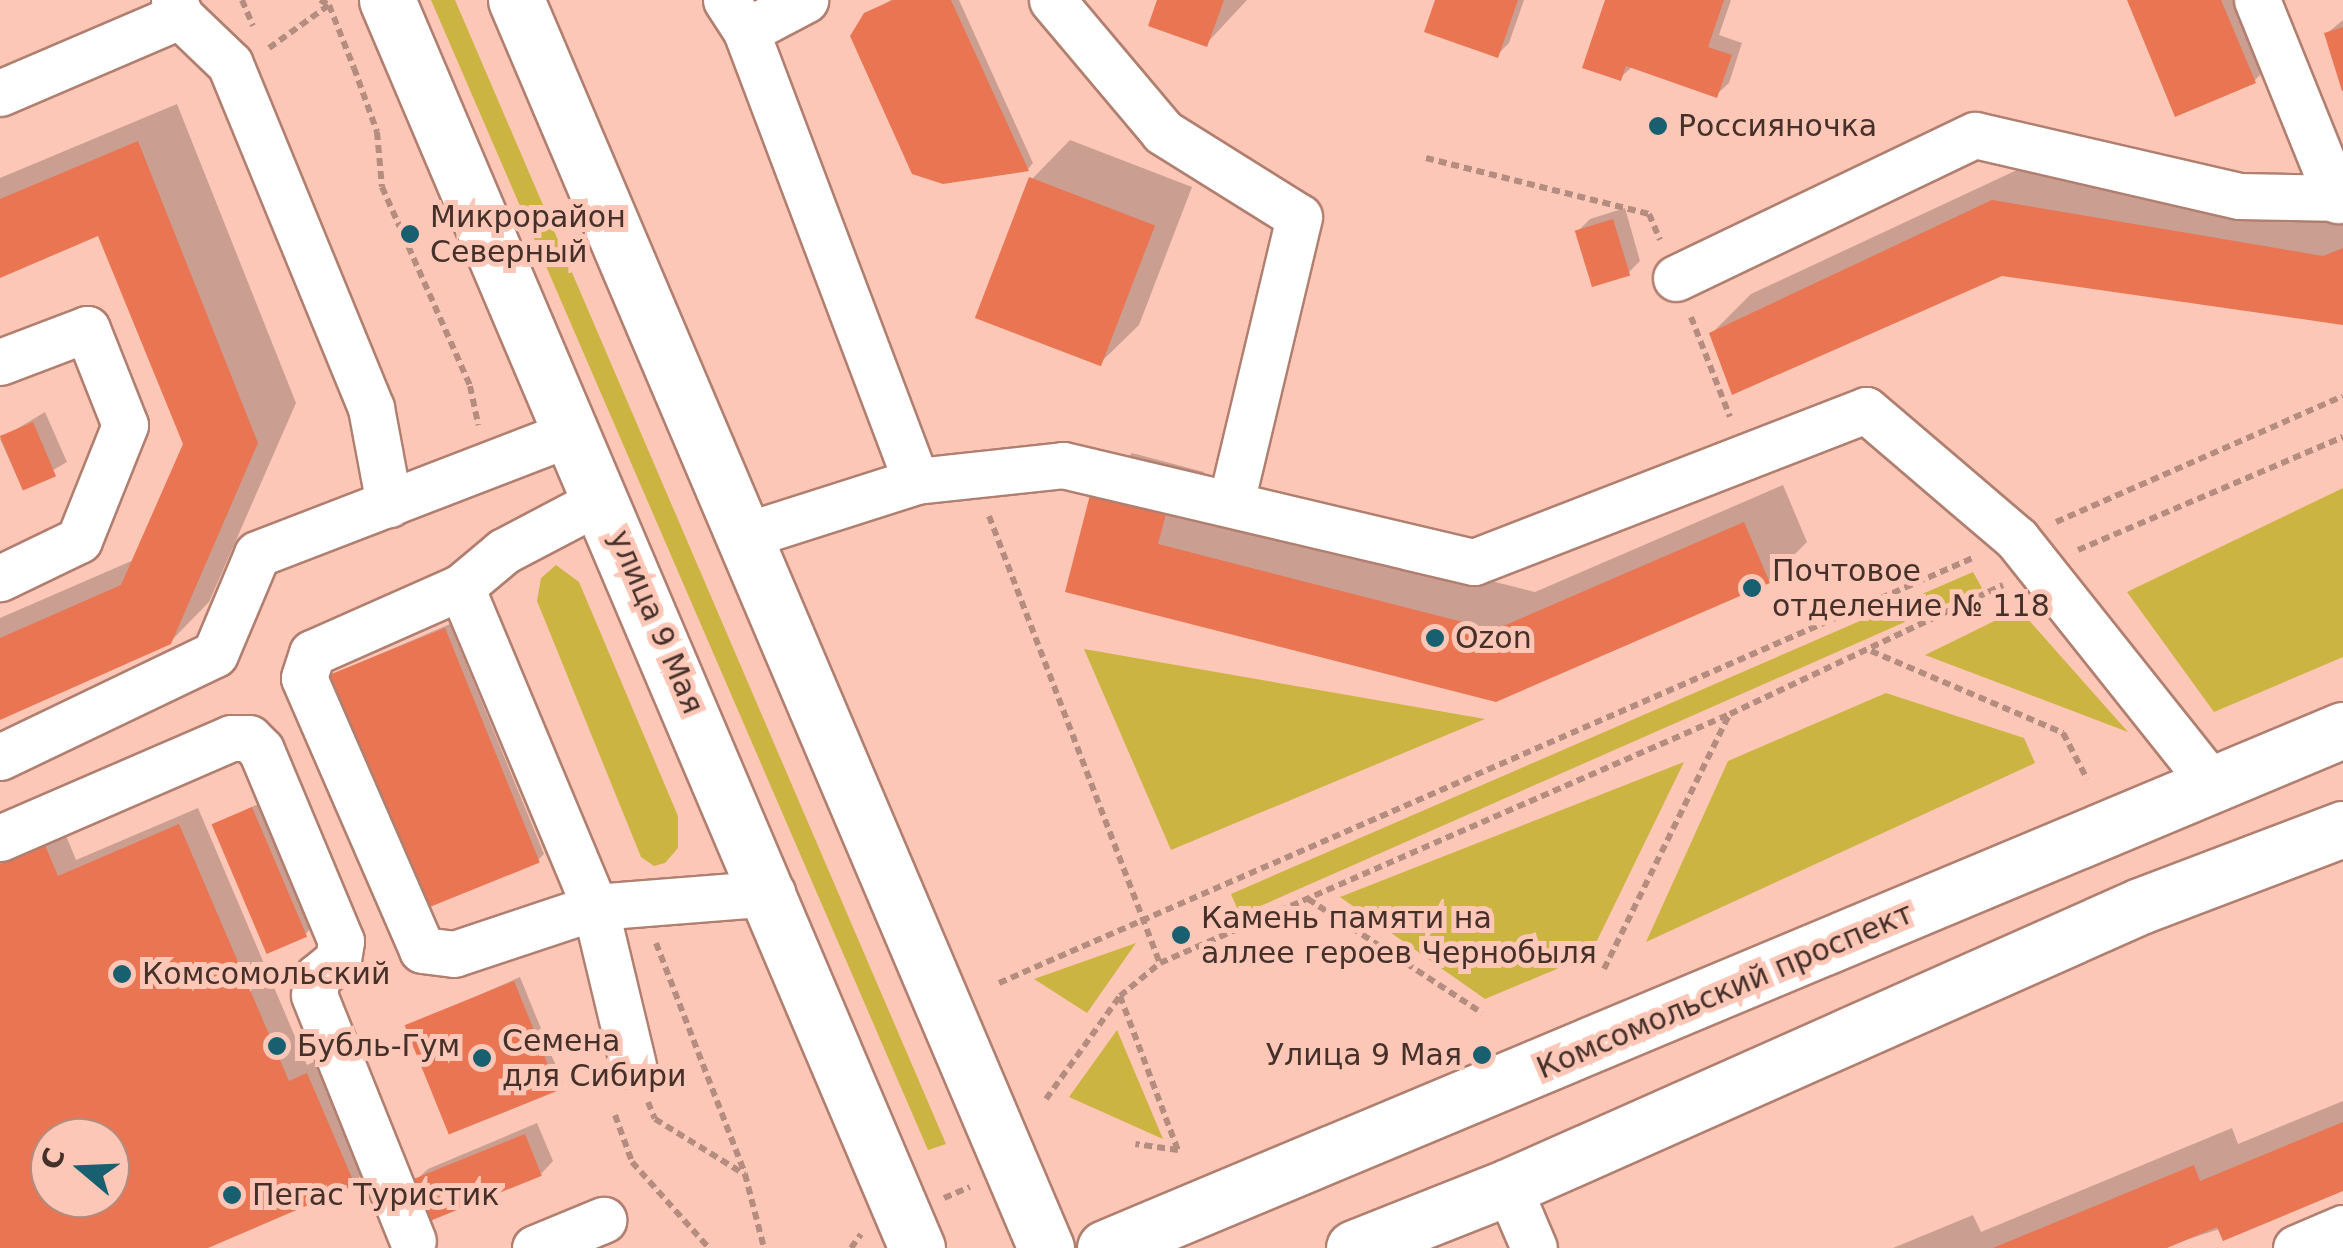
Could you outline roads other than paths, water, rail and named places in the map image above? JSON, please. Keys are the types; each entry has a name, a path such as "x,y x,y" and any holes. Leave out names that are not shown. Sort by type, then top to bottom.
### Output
{"main road":[{"name":"улица 9 Мая","path":"387,0 772,893 917,1248"},
{"path":"516,0 1046,1248"},
{"name":"Комсомольский проспект","path":"1105,1248 2343,730"},
{"path":"1354,1248 1508,1186 2140,906 2343,829"}],"lane":[{"path":"805,0 736,16 916,481"},
{"path":"1054,0 1163,132 1299,218 1231,503"},
{"path":"1676,278 1974,135 2239,196 2341,199 2258,0"},
{"path":"0,93 177,8 230,64 371,408 388,504"},
{"path":"0,362 87,329 125,425 79,540 0,578"},
{"path":"744,536 916,481 1063,465 1474,562 1747,460 1866,410 2028,553 2212,784"},
{"path":"0,757 215,654 257,554 575,431"},
{"path":"603,498 504,550 461,587 312,653 304,678 422,950 454,954 595,907 772,893"},
{"path":"461,587 595,907 632,1065"},
{"path":"0,838 231,738 248,738 261,750 341,942 338,960 317,976 314,995 408,1246"},
{"path":"1508,1186 1534,1248"},
{"path":"535,1248 603,1220"},
{"path":"2296,1248 2343,1228"}],"place":[{"name":"Россияночка","path":"1658,126"},
{"name":"Микрорайон Северный","path":"410,234"},
{"name":"Почтовое отделение № 118","path":"1752,588"},
{"name":"Ozon","path":"1435,638"},
{"name":"Камень памяти на аллее героев Чернобыля","path":"1181,935"},
{"name":"Комсомольский","path":"122,974"},
{"name":"Бубль-Гум","path":"277,1046"},
{"name":"Улица 9 Мая","path":"1482,1055"},
{"name":"Семена для Сибири","path":"482,1058"},
{"name":"Пегас Туристик","path":"232,1195"}]}
